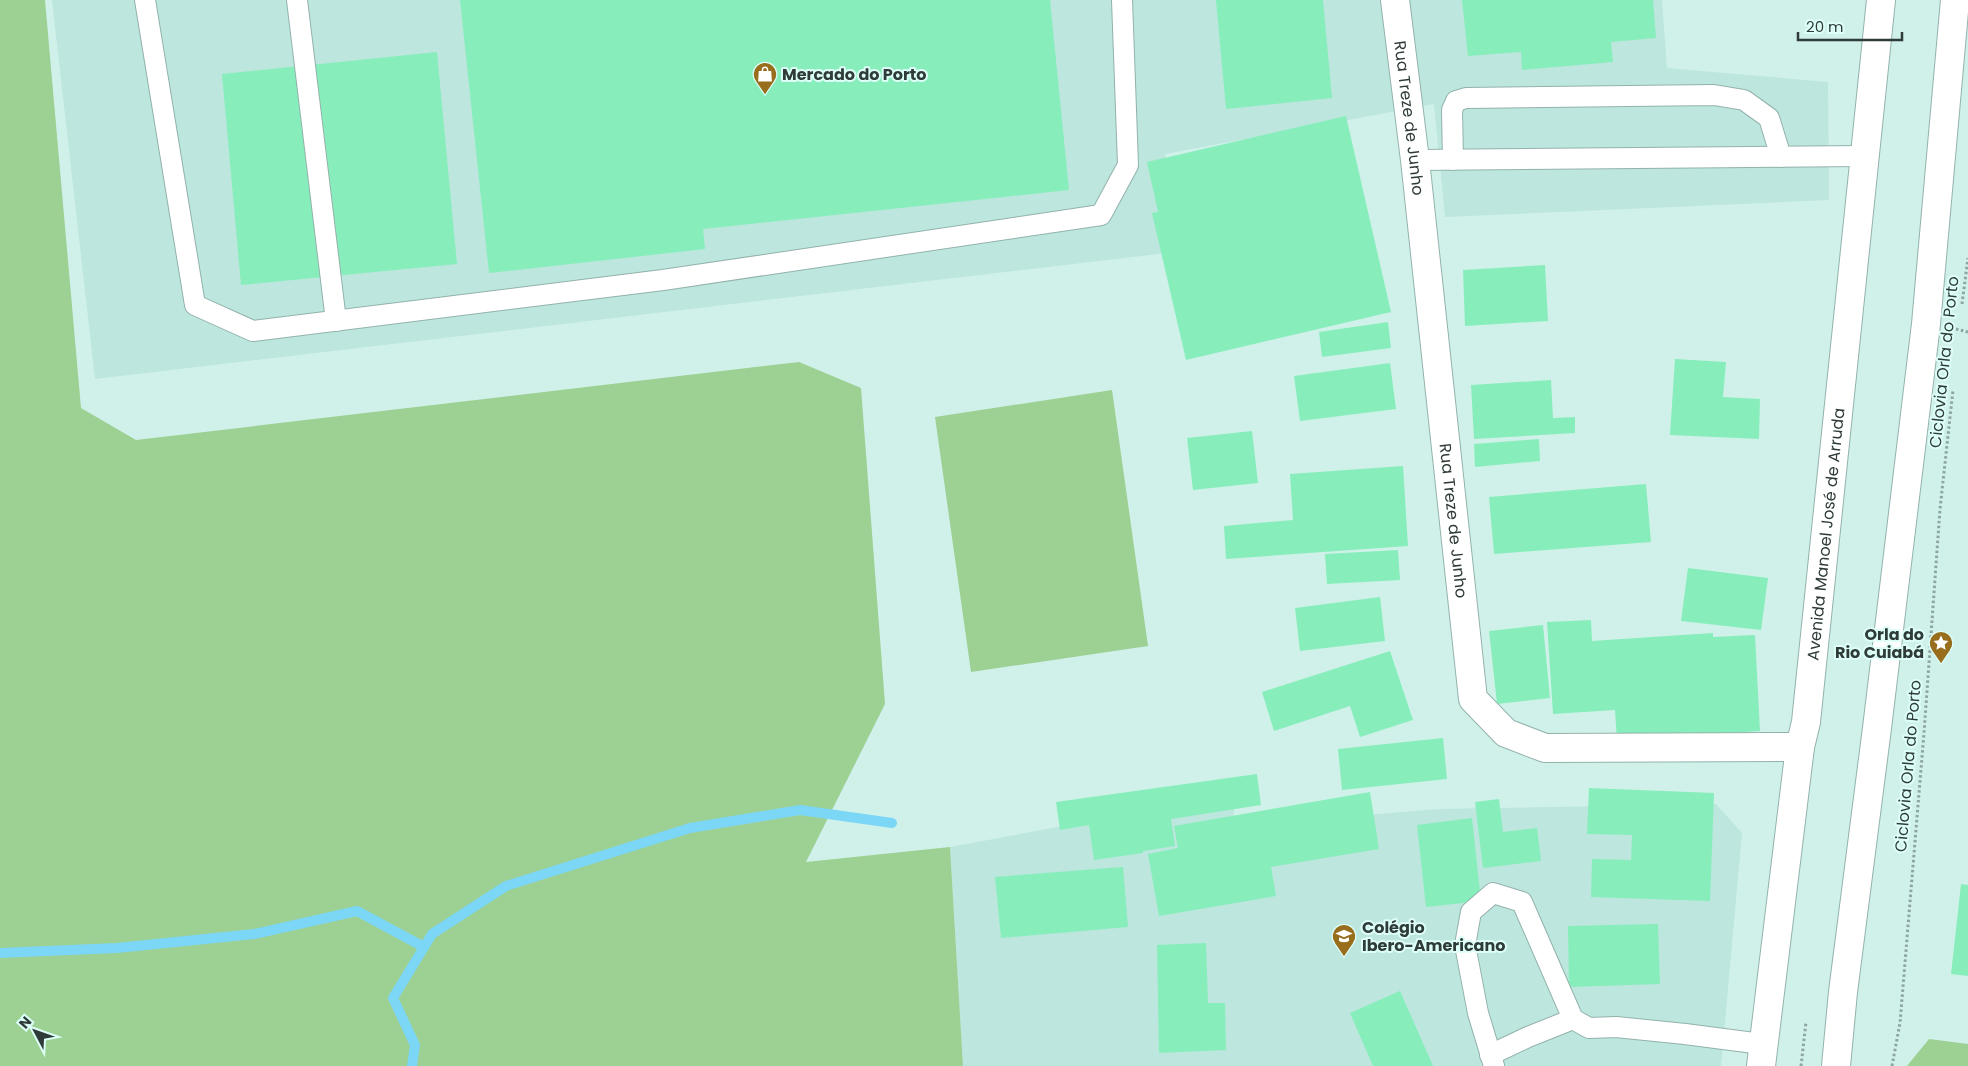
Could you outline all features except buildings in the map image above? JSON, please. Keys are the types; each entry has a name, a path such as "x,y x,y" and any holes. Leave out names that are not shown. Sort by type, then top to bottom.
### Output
{"main road":[{"name":"Rua Treze de Junho","path":"1395,0 1415,160 1473,699 1506,733 1545,748 1800,747"},
{"name":"Avenida Manoel José de Arruda","path":"1761,1055 1771,991 1800,747 1807,712 1864,156 1882,0"},
{"path":"1836,1066 1843,992 1879,718 1926,324 1955,0"}],"lane":[{"path":"144,0 195,305 254,331 663,280 1101,215 1128,166 1122,0"},
{"path":"297,0 336,321"},
{"path":"1453,160 1452,110 1456,101 1466,98 1684,95 1714,95 1744,100 1768,118 1781,157"},
{"path":"1415,160 1864,156"},
{"path":"1573,1019 1528,1037 1492,1061 1478,1013 1465,946 1471,912 1493,893 1522,902 1573,1019 1589,1028 1616,1028 1685,1034 1761,1055"}],"path":[{"name":"Ciclovia Orla do Porto","path":"1962,312 1968,258"},
{"name":"Ciclovia Orla do Porto","path":"1959,330 1960,321"},
{"name":"Ciclovia Orla do Porto","path":"1892,1066 1900,1023 1924,734 1940,509 1953,390"},
{"path":"1801,1066 1806,1020"}],"shaded area":[{"path":"52,0 1662,0 1667,68 1828,82 1829,200 1445,217 1434,104 1165,154 1184,251 95,379"},
{"name":"Colégio Ibero-Americano","path":"1236,794 1232,826 1439,809 1716,804 1742,833 1721,1066 963,1066 950,847"}],"green space":[{"path":"0,0 45,0 81,408 136,440 799,362 861,388 885,704 806,862 950,847 963,1066 0,1066"},
{"path":"1112,390 1148,646 971,672 935,417"},
{"path":"1929,1039 1968,1044 1968,1066 1907,1066"}],"waterway":[{"path":"412,1066 415,1045 393,998 432,934 506,886 690,828 800,810 892,823"},
{"path":"0,953 117,948 254,934 357,911 424,947"}],"place":[{"name":"Mercado do Porto","path":"765,95"},
{"name":"Orla do Rio Cuiabá","path":"1941,664"},
{"name":"Colégio Ibero-Americano","path":"1344,957"}]}
